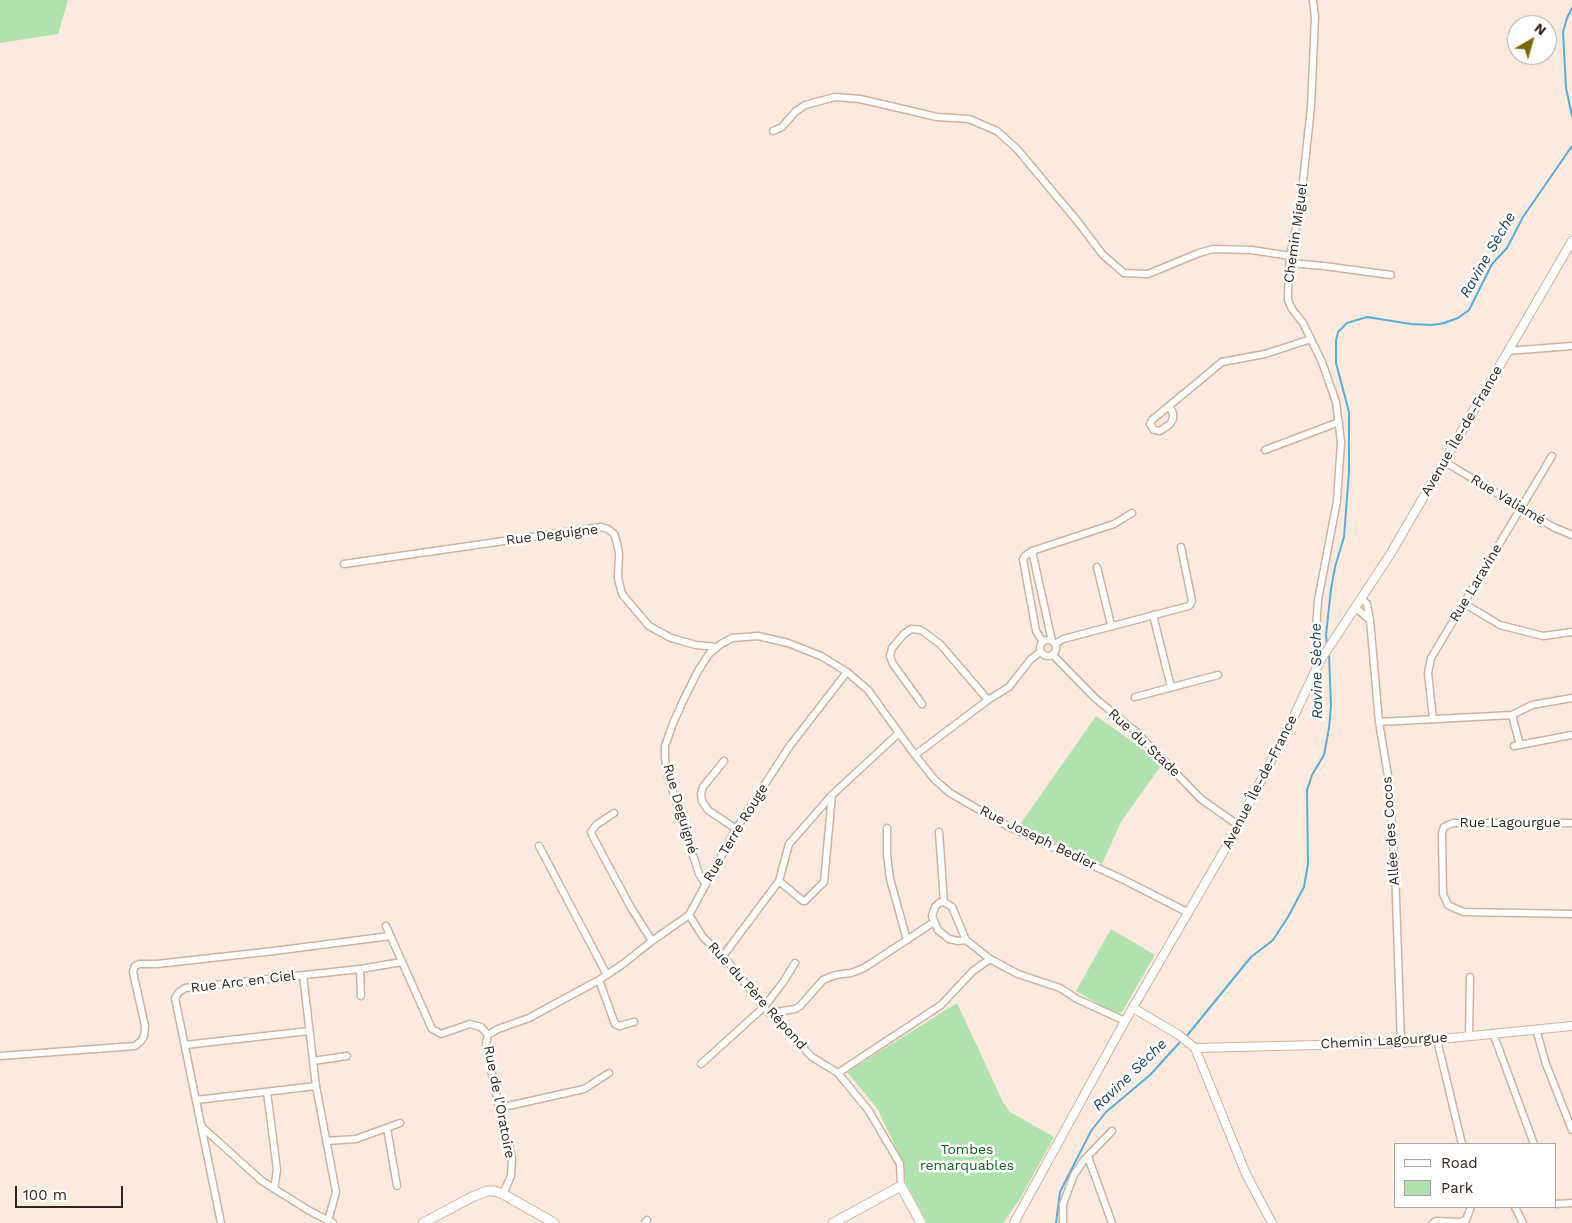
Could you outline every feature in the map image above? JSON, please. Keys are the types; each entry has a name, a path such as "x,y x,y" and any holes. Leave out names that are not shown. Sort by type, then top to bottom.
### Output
{"main road":[{"path":"835,1222 901,1186"},
{"name":"Rue du Père Répond","path":"901,1186 920,1223"},
{"path":"423,1223 483,1192 494,1191 503,1194 554,1223"}],"street":[{"name":"Chemin Miguel","path":"1313,0 1315,17 1311,107 1300,210 1290,260 1288,300 1292,309 1303,323 1322,362 1336,402 1341,442 1338,501 1318,600 1316,629 1317,657 1320,661"},
{"path":"774,131 782,127 795,112 805,105 835,96 860,99 938,117 969,119 998,131 1017,149 1078,222 1102,255 1124,273 1148,274 1213,249 1252,250 1290,260 1391,275"},
{"name":"Avenue Île-de-France","path":"1014,1223 1125,1021 1189,913 1238,825 1325,652 1362,599 1445,462 1572,241"},
{"path":"1169,406 1222,362 1265,354 1311,339"},
{"path":"1508,351 1572,346"},
{"path":"1265,450 1338,422"},
{"name":"Rue Laravine","path":"1433,719 1428,673 1431,658 1552,456"},
{"name":"Rue Valiamé","path":"1445,462 1553,527 1572,535"},
{"path":"1043,642 1036,631 1025,556 1032,551 1114,524 1132,513"},
{"name":"Rue Deguigne","path":"344,564 601,527 608,529 614,534 617,543 619,554 618,578 622,594 649,626 671,638 696,645 717,647"},
{"path":"1040,652 1040,646 1047,640 1054,643 1111,625 1153,616 1192,604 1180,547"},
{"path":"1032,551 1056,650 1054,655 1046,657 1040,652"},
{"path":"1097,567 1111,625"},
{"name":"Allée des Cocos","path":"1362,599 1367,604 1370,620 1379,722 1389,782 1395,869 1401,1043"},
{"path":"1465,604 1500,625 1543,636 1572,632"},
{"path":"1356,608 1370,620"},
{"path":"1153,616 1171,688"},
{"path":"922,704 892,664 890,656 892,648 911,629 921,630 940,644 988,700"},
{"name":"Rue Deguigné","path":"705,884 699,874 668,776 665,746 674,721 698,671 709,654 732,638 758,636 788,643 820,656 848,672"},
{"path":"915,756 1008,687 1030,660 1040,652"},
{"name":"Rue du Stade","path":"1054,655 1070,674 1095,698 1135,731 1201,799 1238,825"},
{"name":"Rue Joseph Bedier","path":"848,672 868,690 915,756 935,780 950,793 1008,827 1122,879 1189,913"},
{"name":"Rue Terre Rouge","path":"488,1035 498,1029 529,1018 599,980 689,915 736,829 790,747 848,672"},
{"name":"Rue du Stade","path":"1135,697 1218,674"},
{"path":"1379,722 1512,715 1532,705 1572,698"},
{"path":"1512,715 1517,746 1572,735"},
{"path":"723,956 779,881 789,844 832,794 899,733"},
{"path":"724,761 703,788 701,794 702,801 714,816 736,829"},
{"path":"779,881 802,901 805,901 824,882 832,794"},
{"path":"614,813 596,825 591,832 630,906 652,941"},
{"name":"Rue Lagourgue","path":"1572,823 1453,823 1444,827 1442,833 1443,894 1444,899 1454,908 1464,912 1572,914"},
{"path":"886,828 890,879 907,940"},
{"path":"939,832 944,902"},
{"path":"539,846 607,975"},
{"path":"966,940 958,941 949,938 938,930 932,916 935,907 939,903 944,902 952,907 966,940 990,959 1018,974 1060,988 1078,999 1125,1021"},
{"name":"Rue du Père Répond","path":"689,915 703,937 723,956 764,1007 812,1057 838,1073 869,1111 900,1164 901,1186"},
{"path":"770,1013 795,1009 824,980 835,975 851,973 864,968 934,922"},
{"name":"Rue de l'Oratoire","path":"386,926 432,1030 441,1034 470,1024 481,1027 488,1035 486,1044 499,1108 512,1158 512,1169 503,1194"},
{"path":"0,1056 135,1046 144,1036 145,1026 133,972 134,968 139,964 157,964 274,952 390,936"},
{"path":"838,1073 941,1006 973,971 990,959"},
{"name":"Rue Arc en Ciel","path":"220,1223 175,998 178,992 185,988 402,962"},
{"path":"701,1064 764,1007 795,963"},
{"path":"360,968 361,996"},
{"name":"Rue Arc en Ciel","path":"303,975 316,1086 336,1192 330,1222"},
{"path":"1469,1036 1470,977"},
{"path":"599,980 615,1024 619,1026 634,1022"},
{"path":"1134,1008 1179,1035 1192,1046 1246,1174 1272,1223"},
{"name":"Chemin Lagourgue","path":"1192,1046 1401,1043 1572,1026"},
{"path":"1536,1029 1546,1064 1572,1130"},
{"path":"185,1045 309,1031"},
{"path":"1493,1033 1534,1143"},
{"path":"1437,1040 1462,1143"},
{"path":"313,1060 347,1056"},
{"path":"499,1108 584,1089 609,1073"},
{"path":"196,1100 316,1086"},
{"path":"267,1092 277,1170 274,1190"},
{"path":"326,1141 356,1139 400,1123"},
{"path":"202,1127 274,1190 330,1222"},
{"path":"388,1128 397,1186"},
{"path":"1063,1223 1063,1204 1074,1175 1112,1131"},
{"path":"1088,1157 1112,1223"},
{"path":"1557,1204 1572,1203"},
{"path":"1433,1223 1466,1220 1471,1208"},
{"path":"1516,1208 1523,1223"}],"green space":[{"path":"0,0 68,0 58,34 0,43"},
{"path":"1096,716 1163,763 1121,822 1102,864 1019,826"},
{"path":"1111,929 1155,955 1122,1012 1119,1013 1109,1010 1076,991"},
{"name":"Tombes remarquables","path":"957,1003 1003,1102 1010,1112 1054,1137 1020,1199 1003,1223 927,1223 906,1183 904,1165 877,1108 847,1072"}],"waterway":[{"name":"Ravine Sèche","path":"1572,8 1563,32 1566,88 1572,116"},
{"name":"Ravine Sèche","path":"1327,644 1326,635 1331,589 1344,537 1349,472 1349,412 1336,363 1338,332 1347,323 1367,317 1411,324 1432,325 1458,318 1469,310 1492,264 1507,248 1523,217 1572,146"},
{"name":"Ravine Sèche","path":"1185,1038 1251,957 1273,940 1304,887 1308,864 1307,790 1312,775 1324,755 1329,728 1331,706 1329,654"},
{"name":"Ravine Sèche","path":"1056,1223 1060,1192 1091,1131 1106,1112 1150,1075 1181,1041"}]}
